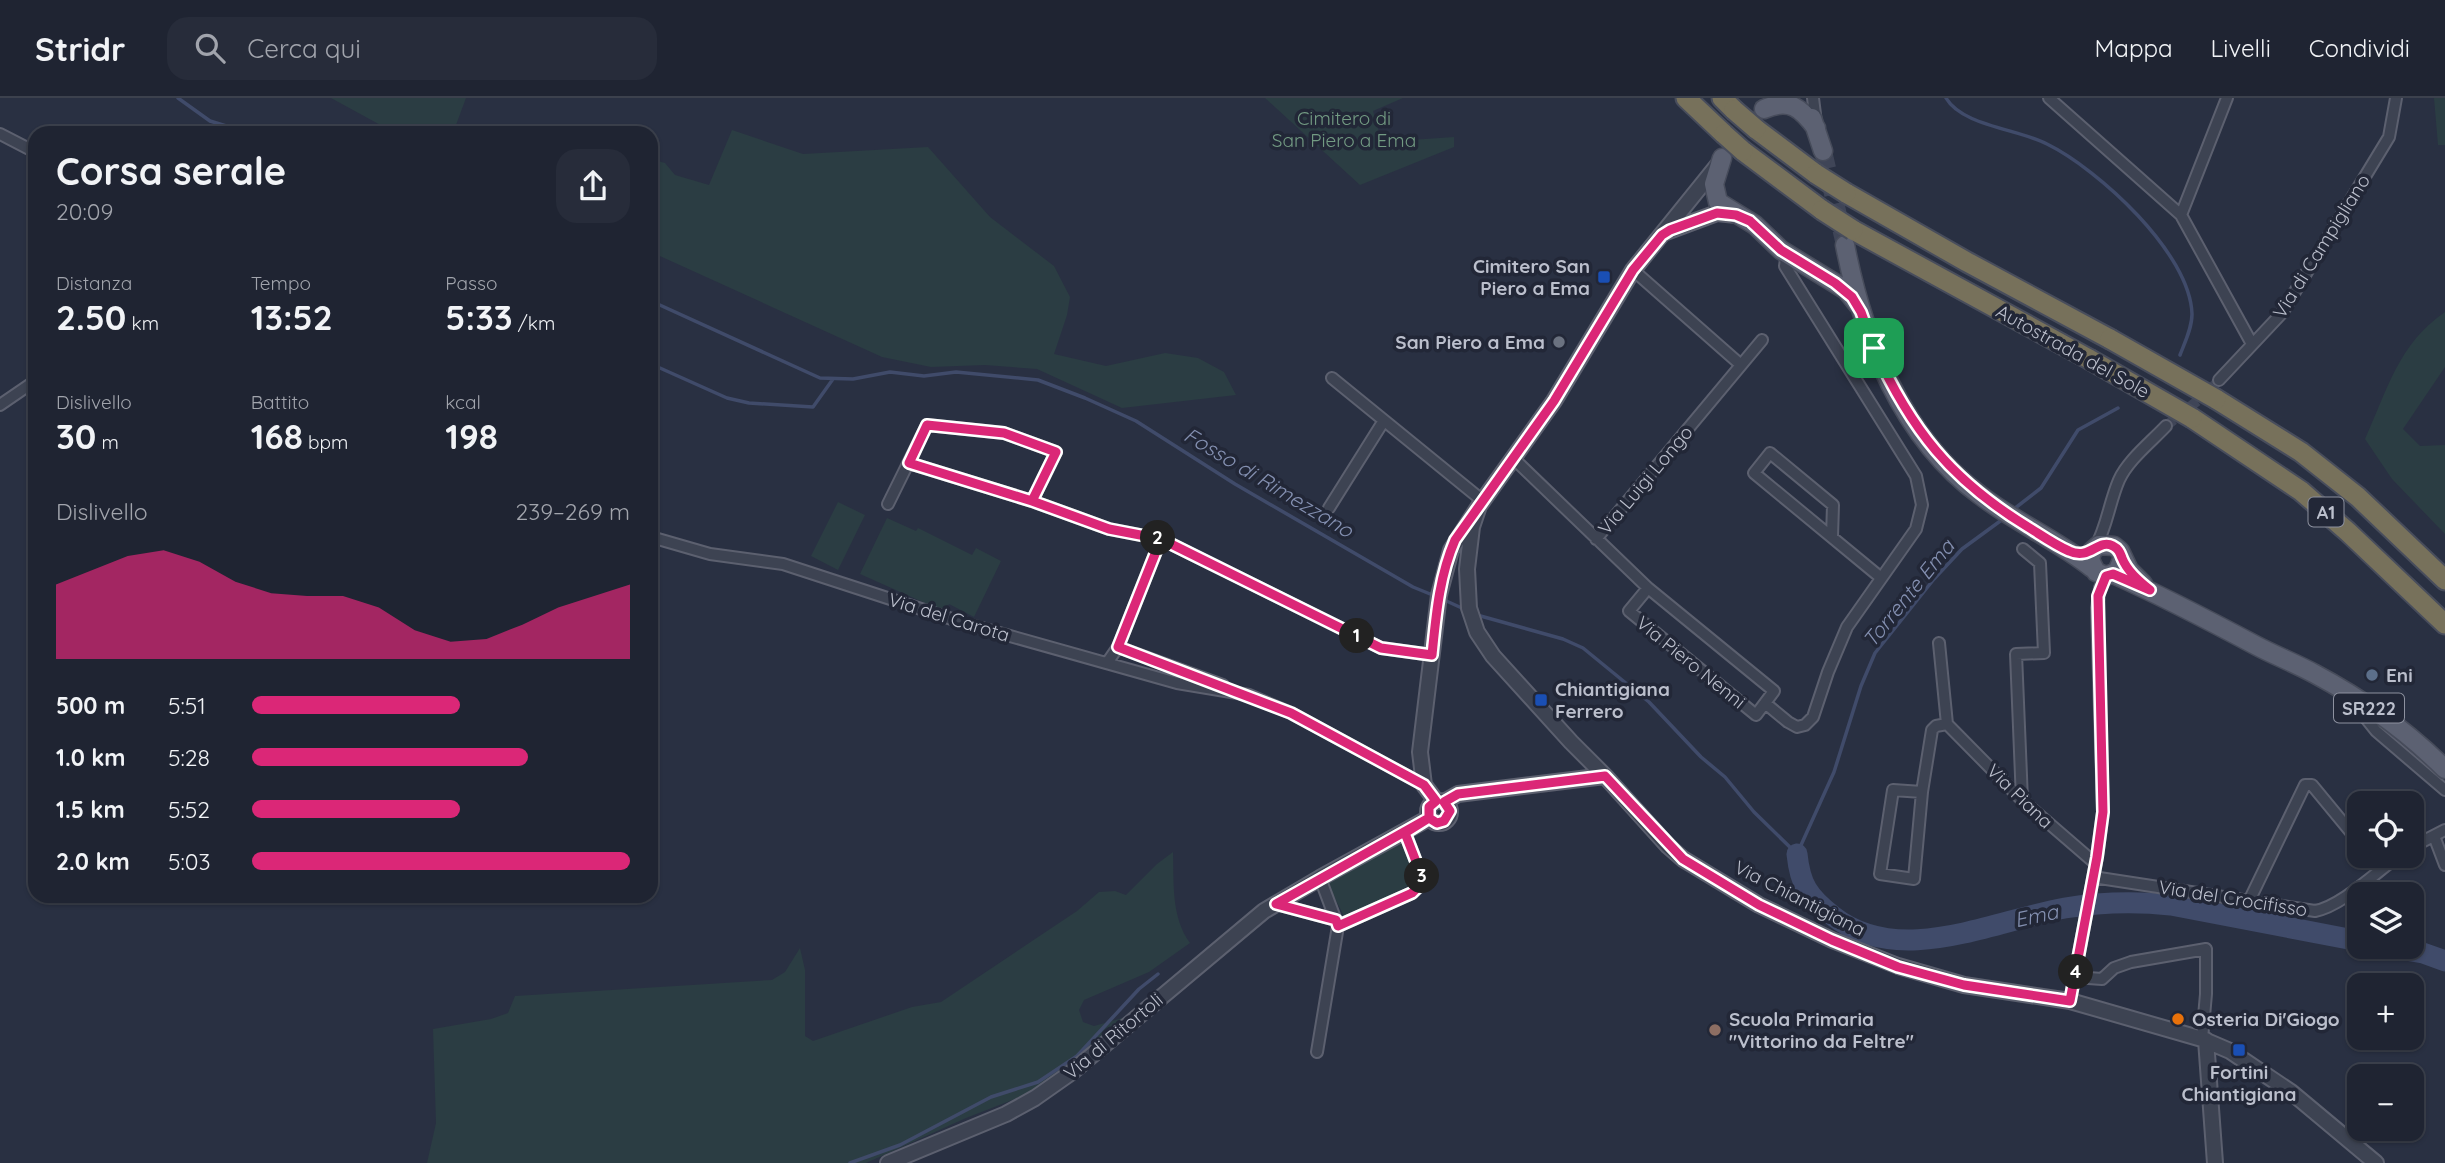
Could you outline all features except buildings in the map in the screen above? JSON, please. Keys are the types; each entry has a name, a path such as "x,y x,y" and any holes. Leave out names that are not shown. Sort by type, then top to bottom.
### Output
{"highway":[{"name":"Autostrada del Sole","path":"1686,98 1743,151 1822,210 1847,240 2089,359 2192,418 2301,491 2445,624"},
{"name":"Autostrada del Sole","path":"1728,104 1756,129 1846,194 2110,339 2217,389 2358,496 2445,580"}],"main road":[{"path":"1804,98 1823,151"},
{"path":"1760,103 1793,106 1805,113 1816,128"},
{"name":"Via Chiantigiana","path":"1722,158 1715,178 1715,196 1723,205 1755,225 1794,259 1846,290 1861,312"},
{"path":"1794,259 1825,266 1837,259 1847,240"},
{"name":"Via Chiantigiana","path":"1847,240 1861,312 1874,348 1904,409 1939,456 1976,493 2033,530 2070,552 2105,560"},
{"name":"SR222","path":"2105,560 2150,590 2315,674 2425,749 2445,769"},
{"name":"SR222","path":"2285,661 2445,769"}],"street":[{"path":"1813,98 1816,128"},
{"path":"2049,98 2181,215 2252,344"},
{"path":"2181,215 2227,98"},
{"name":"Via di Campigliano","path":"2217,389 2252,344 2282,313 2389,137 2396,98"},
{"path":"0,134 28,148"},
{"name":"Via Chiantigiana","path":"1424,785 1420,752 1438,599 1447,560 1455,540 1554,401 1633,270 1722,158"},
{"name":"Via Chiantigiana","path":"1662,235 1717,213 1742,217"},
{"path":"1765,703 1793,725 1810,723 1839,643 1880,577 1911,538 1919,522 1922,497 1916,476 1787,270 1785,261 1794,259"},
{"path":"1633,270 1741,365"},
{"name":"Via Luigi Longo","path":"1513,458 1596,539 1762,340"},
{"path":"1332,378 1481,503"},
{"path":"0,405 28,386"},
{"path":"1329,508 1383,422"},
{"path":"888,505 927,425 1004,433 1056,452 1032,501"},
{"path":"2070,1001 2103,812 2097,608 2105,560 2104,529 2119,479 2132,461 2166,426"},
{"path":"1832,537 1833,505 1770,453 1754,473 1880,577"},
{"path":"909,463 1032,501 1109,529 1161,539 1381,648 1432,655"},
{"name":"Via Chiantigiana","path":"1481,503 1472,527 1467,569 1471,612 1477,632 1493,656 1571,742 1683,859 1759,905 1832,940 1898,967 1964,985 2070,1001 2204,1040 2236,1054 2291,1092 2376,1163"},
{"name":"Via del Carota","path":"658,539 710,554 783,564 964,623 1177,683 1248,695"},
{"path":"1107,663 1118,647 1161,539"},
{"name":"Via Piero Nenni","path":"1596,539 1648,588 1774,691 1756,715 1629,611 1648,588"},
{"path":"2022,800 2016,654 2043,653 2040,563 2023,549"},
{"path":"1922,792 1893,790 1880,874 1914,879 1922,792 1932,730 1936,726 1947,724 1939,643"},
{"name":"Via del Carota","path":"1118,647 1291,713 1424,785"},
{"path":"2360,711 2376,731 2445,790"},
{"name":"Via Piana","path":"1947,724 2022,800 2096,864"},
{"path":"1424,785 1440,802 1458,794 1605,776"},
{"path":"2249,901 2305,785 2312,785 2347,827"},
{"name":"Via di Ritortoli","path":"888,1163 1006,1114 1035,1098 1072,1072 1201,963 1276,904 1429,818 1440,823 1448,818 1449,809 1440,802"},
{"path":"2424,840 2445,830"},
{"path":"1276,904 1337,923 1412,893 1420,885 1422,877 1405,833"},
{"path":"2434,836 2445,865"},
{"name":"Via del Crocifisso","path":"2093,877 2309,911 2319,910 2344,896 2380,869"},
{"path":"1317,1052 1337,923 1320,878"},
{"path":"2075,977 2102,979 2114,968 2131,962 2206,949 2204,1040 2215,1163"}],"green space":[{"path":"331,98 466,98 456,126 382,126"},
{"name":"Cimitero di San Piero a Ema","path":"1265,98 1403,98 1373,111 1382,142 1454,137 1454,147 1360,185"},
{"path":"2434,98 2445,98 2445,145 2438,145"},
{"path":"732,130 803,154 928,147 990,217 1054,266 1070,297 1054,354 1106,366 1165,353 1198,358 1224,372 1236,395 1122,408 1037,369 985,365 931,367 882,357 658,255 658,161 665,163 675,175 709,185"},
{"path":"2445,312 2445,367 2403,429 2420,446 2445,445 2445,534 2392,479 2365,439 2405,354 2429,325"},
{"path":"838,502 865,515 838,570 811,556"},
{"path":"887,518 916,531 918,528 972,555 976,548 1001,561 974,617 949,604 945,612 860,574"},
{"path":"1404,841 1418,875 1410,885 1345,918 1326,881"},
{"path":"1173,852 1179,922 1190,943 1149,972 1084,1000 1079,1010 1083,1022 1094,1026 1126,1017 1051,1081 866,1163 427,1163 436,1123 433,1029 491,1019 508,1013 515,996 772,980 785,972 800,948 805,970 805,1036 813,1041 912,1007 941,1002 1077,911 1099,892 1115,891 1126,895"}],"waterway":[{"name":"Fosso di Rimezzano","path":"178,98 210,121 226,126"},
{"name":"Torrente Ema","path":"1946,98 1965,115 2035,139 2068,156 2115,193 2138,216 2176,265 2187,290 2192,319 2180,355"},
{"name":"Fosso di Rimezzano","path":"658,304 820,378 853,379 890,372 924,376 956,372 1038,380 1136,421 1235,484 1413,587 1435,596"},
{"path":"658,367 727,398 749,403 813,407 833,379"},
{"name":"Torrente Ema","path":"2014,509 2041,488 2078,430 2118,408"},
{"name":"Fosso di Rimezzano","path":"1477,615 1563,639 1583,648 1649,702 1701,757 1725,777 1754,812 1797,854 1834,772 1861,686 1875,653 1934,579 1962,549 2003,519"},
{"name":"Fosso di Rimezzano","path":"1442,599 1464,609"},
{"name":"Ema","path":"1797,854 1803,882 1817,903 1859,931 1887,939 1916,940 1946,936 2065,908 2105,903 2171,905 2347,939"},
{"name":"Ema","path":"2424,953 2445,961"},
{"path":"850,1163 900,1145 991,1097 1038,1082 1077,1056 1139,989 1158,974"}],"tunnel":[{"path":"1745,127 1757,103"},
{"path":"1823,151 1845,245"},
{"path":"2166,426 2219,380"}],"place":[{"name":"Cimitero San Piero a Ema","path":"1604,277"},
{"name":"San Piero a Ema","path":"1559,342"},
{"name":"Eni","path":"2372,675"},
{"name":"Chiantigiana Ferrero","path":"1541,700"},
{"name":"Osteria Di'Giogo","path":"2178,1019"},
{"name":"Scuola Primaria \"Vittorino da Feltre\"","path":"1715,1030"},
{"name":"Fortini Chiantigiana","path":"2239,1050"}],"route":[{"path":"1874,348 1861,312 1846,290 1781,250 1755,225 1742,217 1717,213 1662,235 1619,290 1554,401 1455,540 1439,593 1432,655 1381,648 1161,539 1109,529 1032,501 909,463 927,425 1004,433 1056,452 1032,501 1109,529 1140,534 1161,539 1118,647 1291,713 1424,785 1436,801 1427,811 1429,818 1405,833 1276,904 1336,920 1338,926 1412,893 1420,885 1422,877 1405,833 1421,822 1429,818 1437,823 1444,821 1450,811 1444,802 1458,794 1605,776 1683,859 1759,905 1832,940 1898,967 1999,992 2070,1001 2103,812 2098,596 2106,576 2113,574 2150,590 2137,580 2122,559 2120,551 2114,546 2099,545 2083,554 2070,552 1976,493 1939,456 1920,432 1888,380 1874,348"}]}
